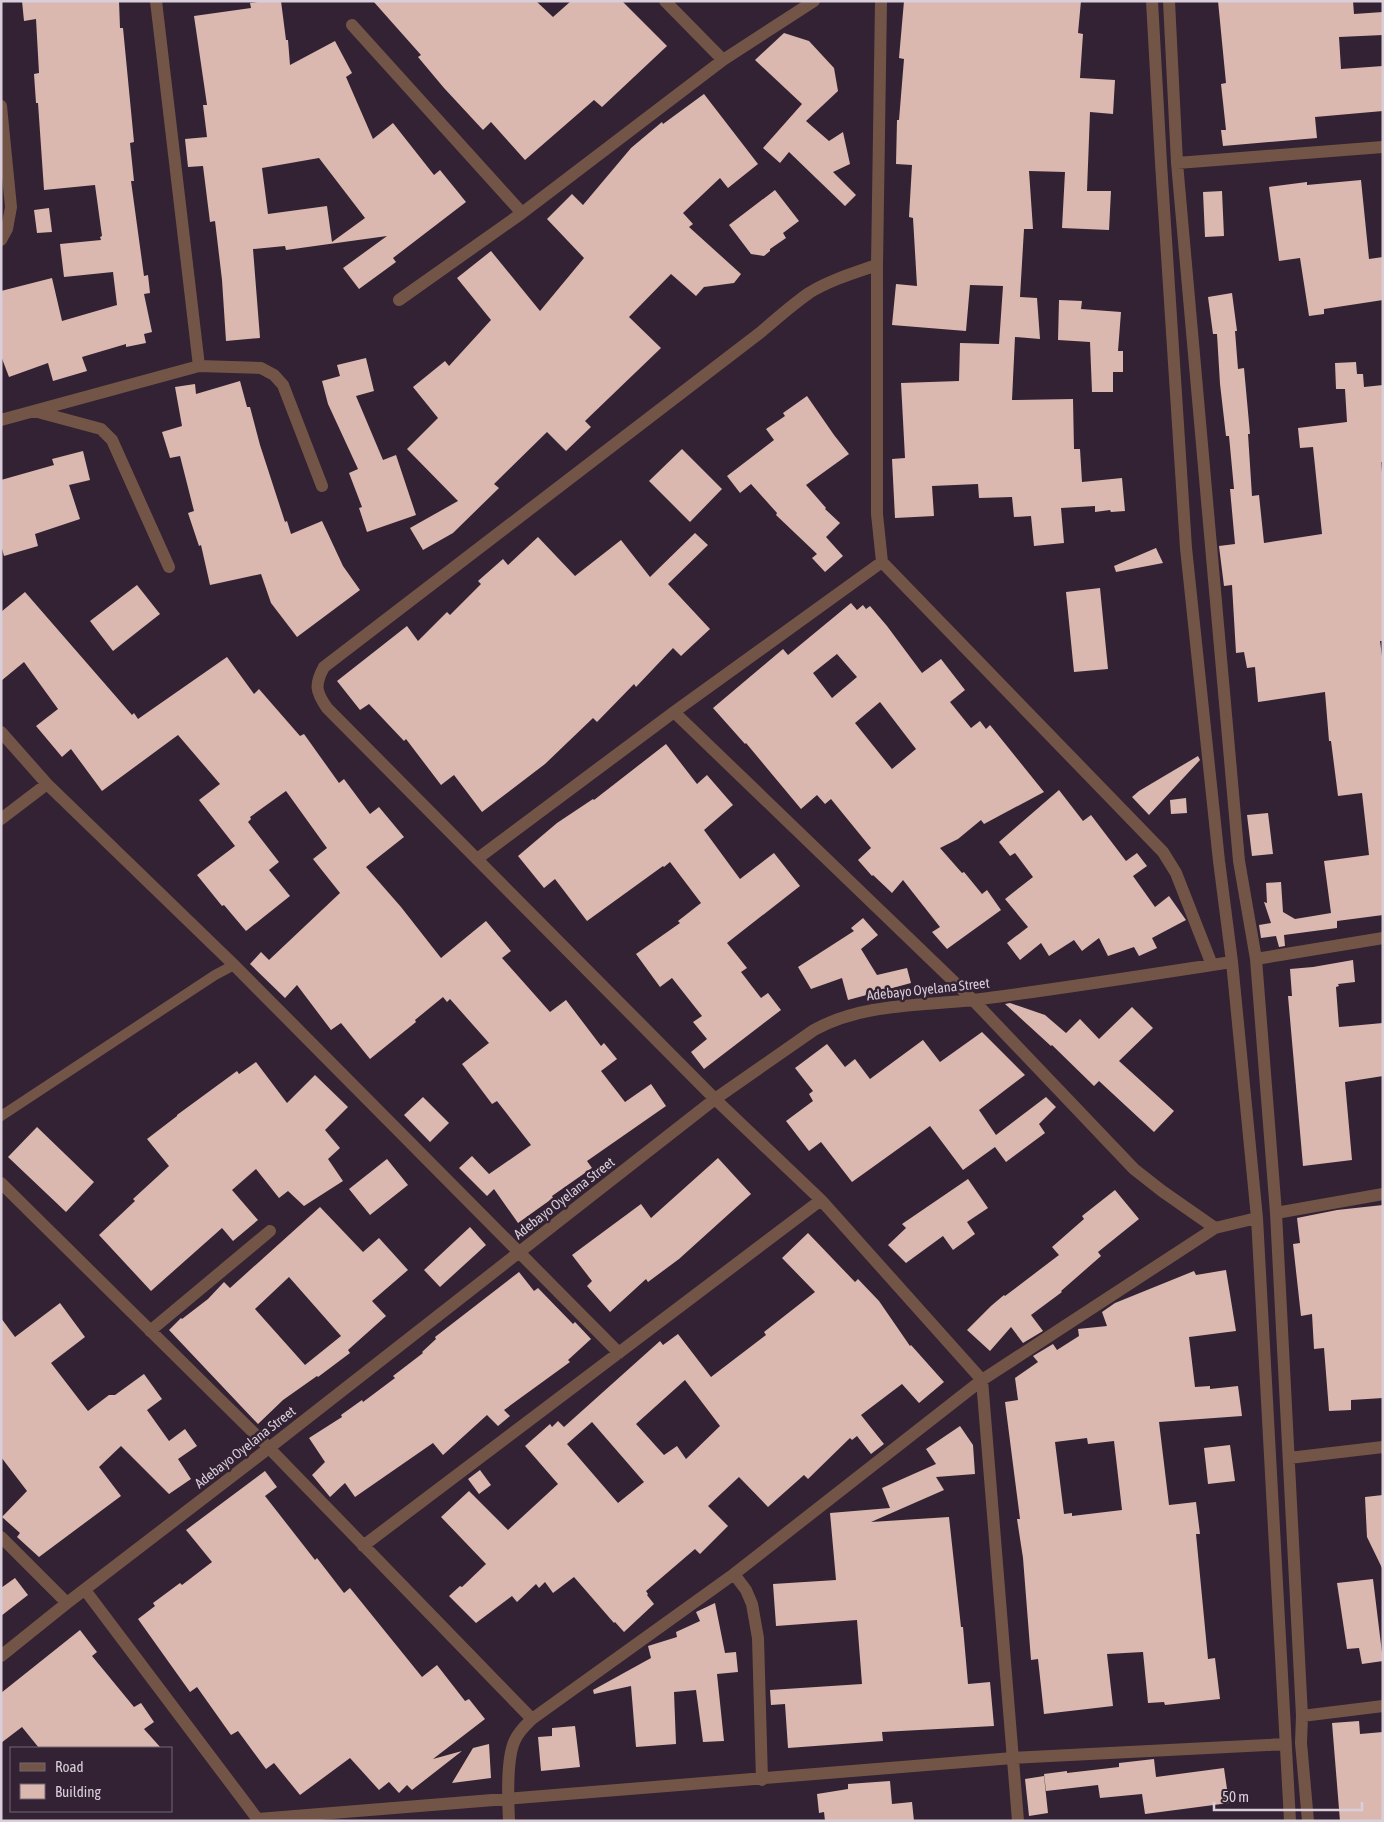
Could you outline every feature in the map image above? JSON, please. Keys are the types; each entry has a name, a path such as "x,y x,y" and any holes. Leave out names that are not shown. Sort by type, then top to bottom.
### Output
{"street":[{"path":"156,1 199,366"},
{"path":"665,1 723,60"},
{"path":"400,300 522,212 723,60 814,1"},
{"path":"881,1 877,265 877,514 882,562 1163,852 1176,873 1212,965"},
{"path":"1152,1 1160,163 1187,558 1219,861 1232,962 1257,1218 1290,1821"},
{"path":"1168,1 1177,163 1239,861 1256,959 1276,1213 1302,1716 1301,1743 1308,1821"},
{"path":"352,25 522,212"},
{"path":"1,106 11,207 7,229 1,240"},
{"path":"1177,163 1383,147"},
{"path":"877,265 838,278 810,293 324,668 317,679 318,695 326,708 714,1099 821,1200 982,1380 1018,1821"},
{"path":"1,420 199,366 261,368 274,375 283,385 322,486"},
{"path":"34,411 101,429 112,440 169,567"},
{"path":"1180,443 1202,442"},
{"path":"476,859 674,712 882,562"},
{"path":"674,712 973,1000 1134,1169 1215,1228"},
{"path":"1,732 47,784 234,964 619,1353"},
{"path":"1,819 47,784"},
{"path":"1256,959 1383,938"},
{"name":"Adebayo Oyelana Street","path":"1,1656 714,1099 831,1020 870,1010 973,1000 1232,962"},
{"path":"1,1183 269,1448 532,1719"},
{"path":"1276,1213 1383,1194"},
{"path":"363,1546 821,1200"},
{"path":"509,1821 507,1798 514,1741 520,1731 532,1719 734,1574 982,1380 1215,1228 1257,1218"},
{"path":"150,1330 270,1231"},
{"path":"1260,1268 1279,1267"},
{"path":"1289,1458 1383,1447"},
{"path":"1,1537 67,1603"},
{"path":"734,1574 746,1590 752,1604 756,1629 762,1780"},
{"path":"85,1590 258,1820 507,1798 762,1780 1013,1758 1285,1744"},
{"path":"1302,1716 1383,1706"}],"lane":[{"path":"1,1116 234,964"}],"building":[{"path":"22,1 119,1 120,28 123,28 134,142 130,143 134,181 131,181 144,276 148,275 150,293 144,294 152,332 144,334 146,343 126,347 126,344 82,357 87,371 53,381 48,363 9,377 1,356 1,291 52,278 62,321 117,305 113,272 64,277 60,244 101,240 95,185 44,190 34,74 39,73 36,19 24,21"},
{"path":"281,1 286,40 288,40 290,65 335,41 352,73 346,77 373,139 393,123 434,175 440,170 466,202 393,258 396,262 359,289 343,268 387,236 286,250 285,246 253,249 260,338 226,341 222,280 215,221 210,222 203,166 188,167 185,139 207,137 203,105 207,105 194,16 251,8 250,3","holes":["319,158 365,218 332,242 327,206 268,214 262,168"]},
{"path":"373,1 536,1 553,17 571,1 622,1 667,46 602,107 594,100 525,160 491,122 483,130 444,88 418,57 421,55"},
{"path":"904,1 1081,1 1078,33 1083,34 1080,78 1115,80 1113,114 1090,112 1087,191 1111,191 1109,230 1062,228 1065,172 1029,171 1033,229 1024,229 1020,297 1037,298 1040,339 1015,337 1012,400 1073,399 1074,449 1080,449 1082,482 1122,478 1125,511 1095,512 1095,506 1061,508 1064,543 1034,546 1031,516 1014,517 1012,497 979,498 978,484 932,486 934,516 895,518 892,459 905,458 901,383 959,381 960,343 999,344 1003,286 970,285 966,331 892,325 896,284 917,286 913,218 909,217 912,165 896,164 897,120 899,120 904,59 899,58"},
{"path":"1218,1 1353,1 1354,14 1383,12 1383,35 1339,37 1341,69 1383,66 1383,111 1315,117 1317,138 1223,146 1221,130 1226,130 1221,84 1226,83"},
{"path":"784,33 809,41 834,68 838,91 806,121 829,141 843,132 850,164 833,172 856,195 845,206 789,152 780,163 763,148 802,104 755,60"},
{"path":"704,94 758,164 728,188 720,178 683,213 693,224 689,227 741,274 734,283 704,287 696,296 671,274 629,317 661,348 585,421 591,427 566,451 547,432 494,484 499,488 453,533 423,550 410,528 458,501 407,449 438,418 413,387 445,361 449,366 491,320 457,278 491,251 540,311 584,258 547,219 572,194 583,205 631,148 662,122 663,124"},
{"path":"1361,180 1369,259 1383,257 1383,300 1324,309 1324,314 1309,316 1300,258 1279,261 1269,187 1307,182 1307,185"},
{"path":"775,190 799,221 783,233 786,238 770,249 764,256 751,254 729,225"},
{"path":"1222,191 1224,236 1205,237 1203,192"},
{"path":"49,208 52,232 37,233 34,210"},
{"path":"1232,293 1237,331 1235,331 1238,369 1244,368 1250,434 1248,434 1252,496 1259,495 1264,543 1322,534 1313,447 1300,448 1298,428 1347,422 1345,389 1336,389 1335,363 1356,362 1357,374 1363,374 1364,387 1383,385 1383,462 1381,462 1383,483 1383,641 1380,641 1383,664 1383,915 1337,921 1337,928 1284,935 1285,946 1279,947 1276,936 1261,938 1259,925 1271,923 1264,902 1267,903 1266,883 1281,882 1283,912 1295,919 1331,913 1324,861 1369,855 1362,793 1338,796 1331,741 1329,741 1325,692 1258,702 1255,667 1247,668 1244,652 1236,653 1232,585 1224,586 1219,546 1235,544 1230,489 1234,489 1229,436 1226,436 1220,384 1217,334 1213,334 1208,297"},
{"path":"1059,300 1082,301 1081,309 1121,312 1118,351 1123,351 1123,372 1113,372 1113,392 1092,392 1090,342 1058,340"},
{"path":"366,358 374,391 356,396 383,460 396,455 416,515 367,532 359,508 362,507 349,473 358,469 328,404 322,381 340,376 337,365"},
{"path":"240,381 247,407 250,407 285,522 287,521 291,534 322,521 343,566 360,590 297,637 271,603 261,574 210,585 201,545 199,546 188,513 194,511 180,456 170,458 162,432 182,426 175,387 195,384 196,394"},
{"path":"807,396 849,454 806,485 825,509 840,523 826,537 843,556 825,572 812,558 817,554 776,515 777,513 751,484 740,493 727,476 774,440 766,429 785,416 783,413"},
{"path":"682,449 722,489 690,522 649,481"},
{"path":"83,451 90,480 69,485 80,519 35,534 38,546 4,556 1,545 1,480 54,465 52,459"},
{"path":"695,533 708,545 668,584 710,629 681,656 673,648 636,687 634,684 597,722 593,718 545,764 482,812 454,775 441,785 406,739 404,741 369,704 360,710 337,681 407,626 418,641 447,612 450,615 481,584 478,581 503,559 508,565 538,537 575,576 621,540 650,577"},
{"path":"1156,548 1163,563 1116,572 1114,566"},
{"path":"137,585 160,614 113,651 90,621"},
{"path":"1100,588 1108,669 1074,672 1066,592"},
{"path":"25,592 132,715 134,713 138,719 227,657 254,694 259,689 300,736 304,734 339,783 344,779 370,814 379,807 404,837 366,867 401,907 441,958 486,921 511,951 502,958 550,1012 566,1000 601,1046 604,1043 617,1059 601,1071 625,1102 651,1084 666,1106 587,1161 592,1168 518,1223 494,1189 487,1196 459,1168 472,1156 489,1174 531,1145 497,1101 492,1104 462,1064 489,1043 450,999 447,1002 443,997 415,1020 416,1022 370,1059 341,1023 331,1030 297,985 285,998 250,964 261,952 269,960 340,893 313,859 327,848 286,791 250,817 251,819 248,822 279,862 269,870 290,896 246,931 224,905 222,906 197,875 235,846 199,800 220,784 178,735 102,791 71,749 62,757 36,726 58,709 24,662 1,681 1,612"},
{"path":"851,603 857,610 863,605 866,609 870,606 922,673 941,659 965,690 950,702 971,728 980,721 986,729 990,725 1044,792 984,824 981,820 958,839 940,848 962,873 964,872 982,894 987,890 1001,910 947,949 932,932 940,927 903,880 892,893 872,876 858,860 871,848 831,799 825,804 817,795 801,809 746,743 713,708 783,649 788,655","holes":["837,654 857,677 832,698 813,673","880,702 916,749 892,769 855,723"]},
{"path":"666,744 697,784 707,775 733,805 704,830 740,879 774,853 800,886 727,943 747,968 741,972 761,998 768,993 781,1010 704,1069 691,1052 707,1039 693,1022 702,1016 672,978 660,987 636,954 680,923 678,921 701,903 670,862 587,921 555,879 544,888 518,856 557,823 594,800"},
{"path":"1198,756 1200,760 1149,815 1132,797 1139,791"},
{"path":"1059,790 1083,821 1091,815 1126,861 1137,853 1147,866 1133,876 1155,907 1169,896 1186,920 1152,938 1157,948 1139,956 1134,947 1108,956 1099,938 1082,951 1074,940 1049,956 1041,943 1020,960 1007,943 1028,927 1005,899 1033,877 1015,853 1010,856 999,842"},
{"path":"1186,798 1187,813 1171,814 1170,800"},
{"path":"1268,813 1273,854 1252,856 1247,815"},
{"path":"863,918 878,935 861,949 877,975 907,968 911,983 848,1000 842,978 811,989 798,967 854,931 851,928"},
{"path":"1353,960 1355,982 1338,984 1339,986 1336,987 1339,1027 1383,1023 1383,1076 1345,1082 1352,1160 1303,1166 1288,996 1292,996 1290,969"},
{"path":"1010,1003 1045,1015 1066,1033 1080,1019 1099,1039 1132,1007 1153,1028 1119,1061 1174,1111 1154,1132 1099,1081 1094,1086 1052,1045 1005,1004"},
{"path":"982,1032 1025,1075 979,1110 996,1135 1046,1097 1056,1107 1039,1124 1045,1133 1006,1162 995,1147 963,1170 930,1126 852,1182 821,1142 809,1151 786,1121 813,1101 809,1094 813,1091 795,1068 827,1044 845,1067 855,1059 870,1079 923,1040 940,1062"},
{"path":"256,1062 287,1103 315,1075 348,1107 325,1130 340,1148 328,1159 343,1181 304,1206 288,1191 279,1198 256,1169 232,1190 258,1220 233,1241 222,1228 151,1291 99,1235 135,1201 133,1199 169,1166 147,1139 237,1071 239,1074"},
{"path":"423,1097 449,1123 430,1142 404,1115"},
{"path":"37,1127 94,1182 66,1212 8,1157"},
{"path":"718,1158 751,1194 679,1259 648,1282 646,1279 610,1312 587,1286 592,1281 572,1255 641,1204 651,1218"},
{"path":"387,1159 408,1185 370,1215 349,1189"},
{"path":"968,1179 988,1208 967,1222 975,1234 953,1250 943,1236 906,1263 888,1245 906,1228 902,1224"},
{"path":"1115,1190 1139,1219 1098,1252 1101,1256 1062,1292 1031,1315 1043,1331 1023,1343 1011,1327 990,1351 967,1330 1004,1295 1059,1255 1052,1247 1084,1219 1082,1216"},
{"path":"1383,1205 1383,1398 1351,1400 1351,1410 1329,1411 1324,1348 1314,1349 1312,1314 1301,1316 1293,1244 1300,1243 1297,1218 1337,1210"},
{"path":"320,1207 363,1252 379,1238 408,1270 372,1301 386,1316 348,1350 350,1353 283,1400 258,1424 169,1330 181,1318 208,1299 224,1282 230,1288","holes":["289,1277 341,1336 305,1365 255,1309"]},
{"path":"470,1227 486,1245 440,1287 424,1270"},
{"path":"808,1233 855,1282 858,1279 879,1301 910,1346 944,1382 919,1403 902,1384 861,1415 884,1444 871,1454 857,1436 852,1440 850,1438 808,1479 804,1475 768,1507 739,1477 708,1506 728,1526 700,1554 695,1549 646,1591 654,1604 624,1632 574,1577 553,1593 545,1582 539,1588 536,1584 517,1602 512,1596 476,1623 449,1596 460,1586 462,1587 486,1564 441,1517 469,1491 508,1530 558,1484 525,1446 550,1424 552,1427 558,1421 564,1427 660,1341 663,1345 678,1334 711,1377 766,1335 764,1332 815,1292 782,1258","holes":["685,1380 720,1426 686,1459 677,1446 664,1455 636,1424","592,1422 644,1482 618,1503 567,1444"]},
{"path":"1226,1270 1236,1331 1189,1337 1195,1387 1210,1386 1210,1389 1238,1386 1242,1416 1159,1422 1169,1505 1196,1502 1200,1534 1196,1534 1208,1659 1215,1658 1220,1699 1165,1705 1164,1702 1148,1703 1143,1652 1107,1654 1113,1706 1044,1714 1038,1659 1031,1660 1023,1558 1017,1519 1020,1519 1005,1402 1018,1400 1015,1378 1038,1362 1033,1356 1053,1344 1057,1350 1079,1336 1078,1329 1107,1326 1102,1312 1115,1303 1194,1271 1196,1275","holes":["1087,1438 1088,1444 1114,1441 1122,1510 1072,1516 1072,1513 1064,1514 1055,1442"]},
{"path":"519,1272 534,1291 538,1288 573,1324 575,1322 591,1339 568,1360 570,1362 504,1410 510,1416 498,1426 487,1415 443,1455 433,1443 355,1497 345,1483 330,1497 312,1475 325,1462 309,1438 342,1417 341,1415 362,1400 363,1402 395,1378 393,1376 423,1353 436,1339 435,1337"},
{"path":"60,1303 85,1337 51,1363 88,1411 109,1395 115,1395 144,1374 162,1399 147,1410 169,1441 185,1429 197,1446 178,1459 191,1479 169,1494 121,1446 99,1467 121,1496 39,1557 17,1537 20,1533 2,1517 27,1491 1,1457 1,1318 15,1337"},
{"path":"960,1426 973,1445 975,1474 936,1477 944,1490 871,1522 949,1517 968,1684 990,1682 994,1726 882,1732 883,1741 788,1748 785,1704 771,1705 770,1690 862,1684 857,1620 776,1626 773,1584 836,1580 830,1513 890,1508 882,1488 936,1464 926,1449"},
{"path":"1230,1445 1235,1481 1208,1484 1204,1448"},
{"path":"480,1470 491,1485 479,1494 468,1479"},
{"path":"265,1471 277,1487 265,1496 315,1560 317,1558 344,1593 350,1588 422,1677 437,1665 465,1701 469,1699 485,1719 433,1759 462,1751 412,1790 407,1785 399,1793 389,1782 379,1790 350,1758 300,1795 274,1763 266,1769 238,1731 231,1735 197,1687 190,1692 138,1619 155,1606 153,1603 180,1583 182,1585 212,1562 186,1530"},
{"path":"1383,1495 1383,1570 1367,1537 1365,1497"},
{"path":"15,1578 28,1595 1,1616 1,1588"},
{"path":"1373,1579 1383,1661 1362,1664 1359,1648 1347,1649 1337,1583"},
{"path":"715,1603 725,1653 736,1652 738,1672 717,1674 724,1741 703,1742 696,1690 674,1692 676,1744 636,1747 631,1686 594,1694 593,1690 651,1658 648,1646 677,1637 676,1632 700,1621 696,1612"},
{"path":"80,1630 97,1652 92,1656 134,1707 141,1703 154,1722 144,1729 160,1747 38,1747 22,1727 1,1743 1,1693"},
{"path":"1359,1721 1360,1734 1383,1732 1383,1821 1340,1821 1332,1723"},
{"path":"575,1726 580,1767 541,1771 538,1737 552,1736 552,1728"},
{"path":"489,1744 491,1778 452,1783 473,1748"},
{"path":"1154,1759 1156,1777 1224,1768 1229,1803 1145,1814 1142,1794 1100,1798 1098,1785 1046,1791 1044,1774 1119,1767 1119,1763"},
{"path":"1044,1776 1048,1813 1029,1816 1025,1779"},
{"path":"890,1781 892,1804 912,1802 914,1821 825,1821 824,1812 819,1813 817,1794 848,1789 848,1784"}]}
